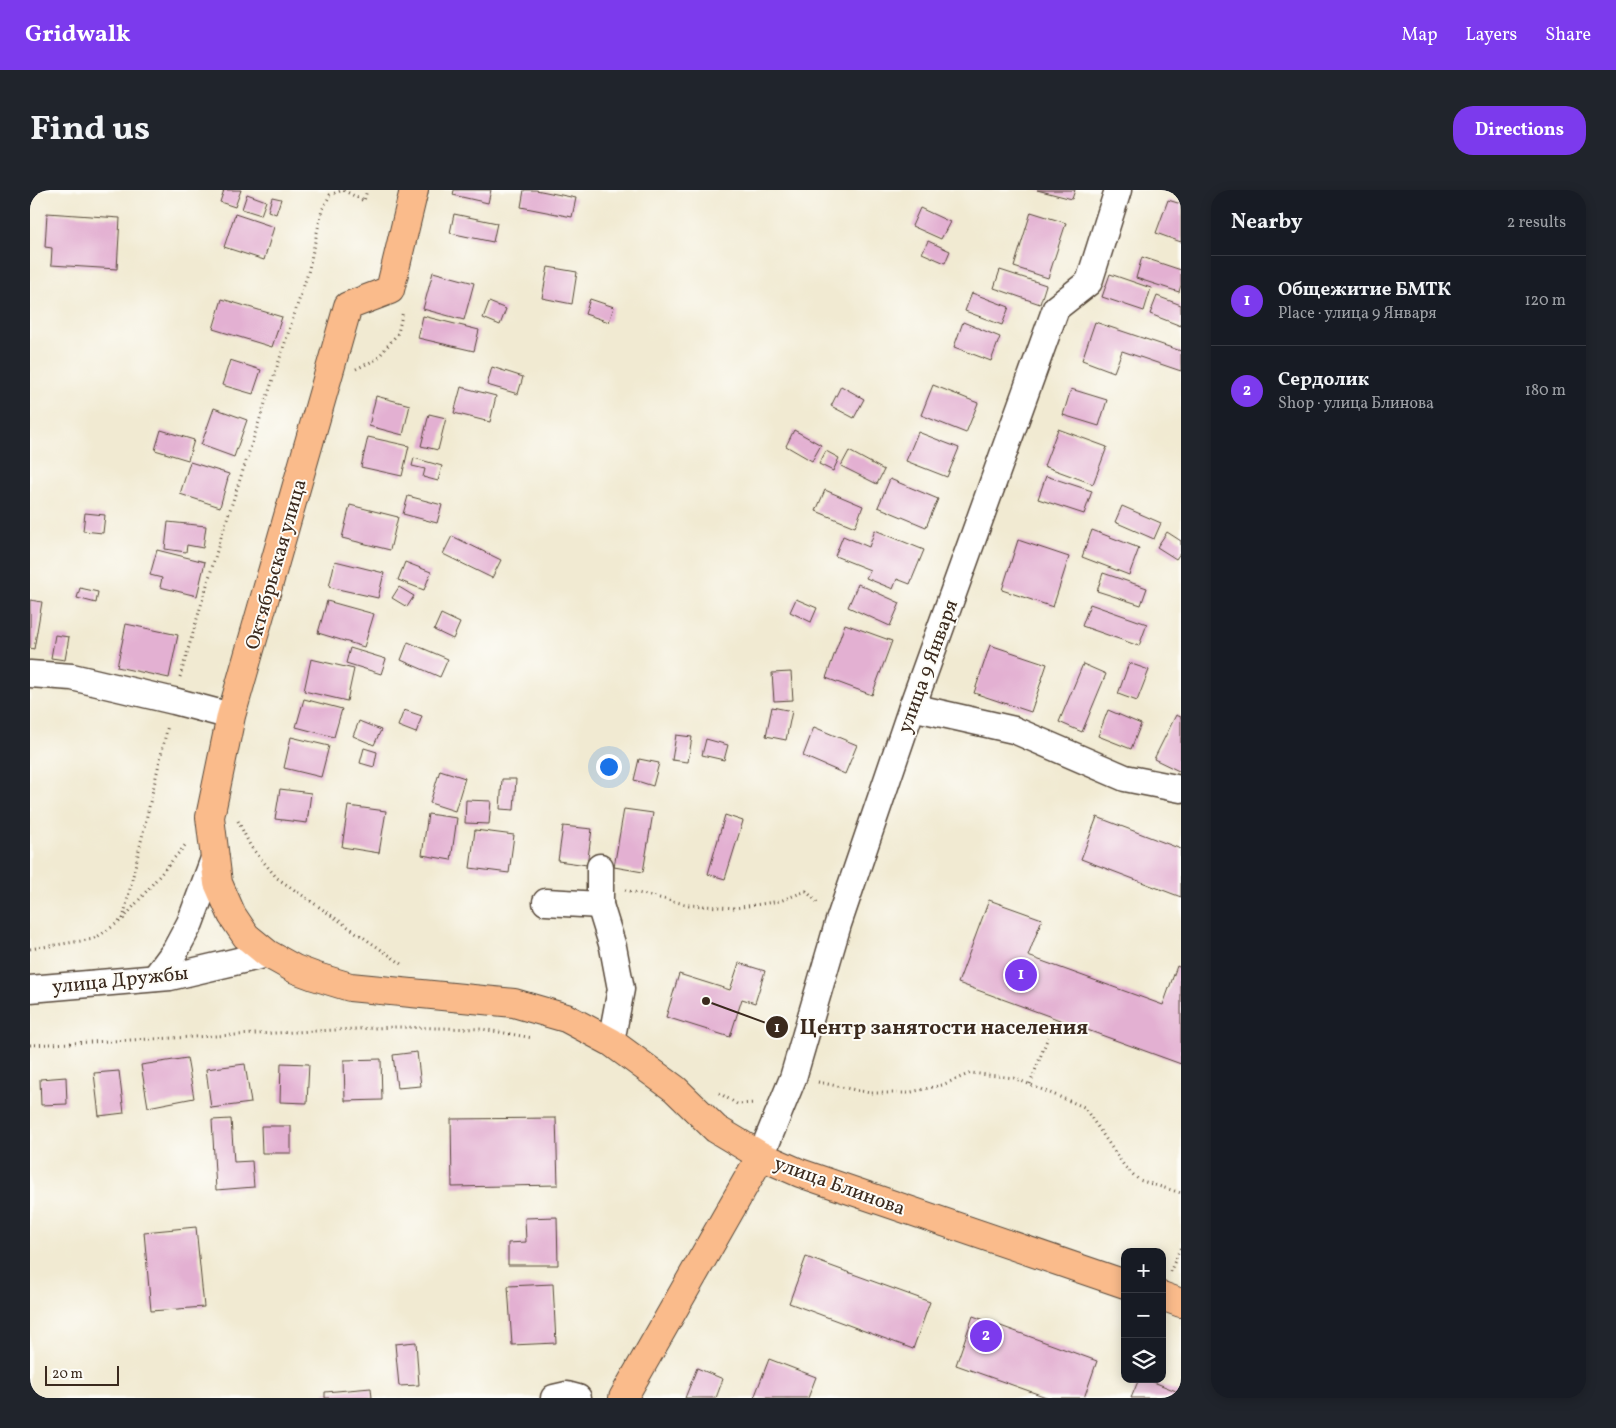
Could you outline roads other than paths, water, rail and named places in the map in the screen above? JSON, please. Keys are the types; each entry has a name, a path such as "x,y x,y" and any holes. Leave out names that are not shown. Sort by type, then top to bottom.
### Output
{"main road":[{"name":"Октябрьская улица","path":"414,190 390,290 348,306 232,716 210,817 218,883 232,915 246,936 268,954 295,969 350,987 514,1003 566,1018 611,1042 675,1089 716,1129 761,1156"},
{"name":"улица Блинова","path":"623,1398 761,1156 800,1173 1121,1283"},
{"path":"1166,1288 1181,1303"}],"street":[{"name":"улица 9 Января","path":"761,1156 793,1078 838,924 912,707 1056,308 1089,282 1118,190"},
{"path":"30,674 72,678 232,716"},
{"path":"912,707 1014,730 1125,778 1181,789"},
{"path":"155,978 175,951 190,923 215,856"},
{"path":"546,902 600,885 621,989 611,1042"},
{"name":"улица Дружбы","path":"30,989 170,977 268,954"},
{"path":"554,1398 567,1395 578,1398"}],"place":[{"name":"Общежитие БМТК","path":"1021,975"},
{"name":"Центр занятости населения","path":"706,1001"},
{"name":"Сердолик","path":"986,1336"}]}
